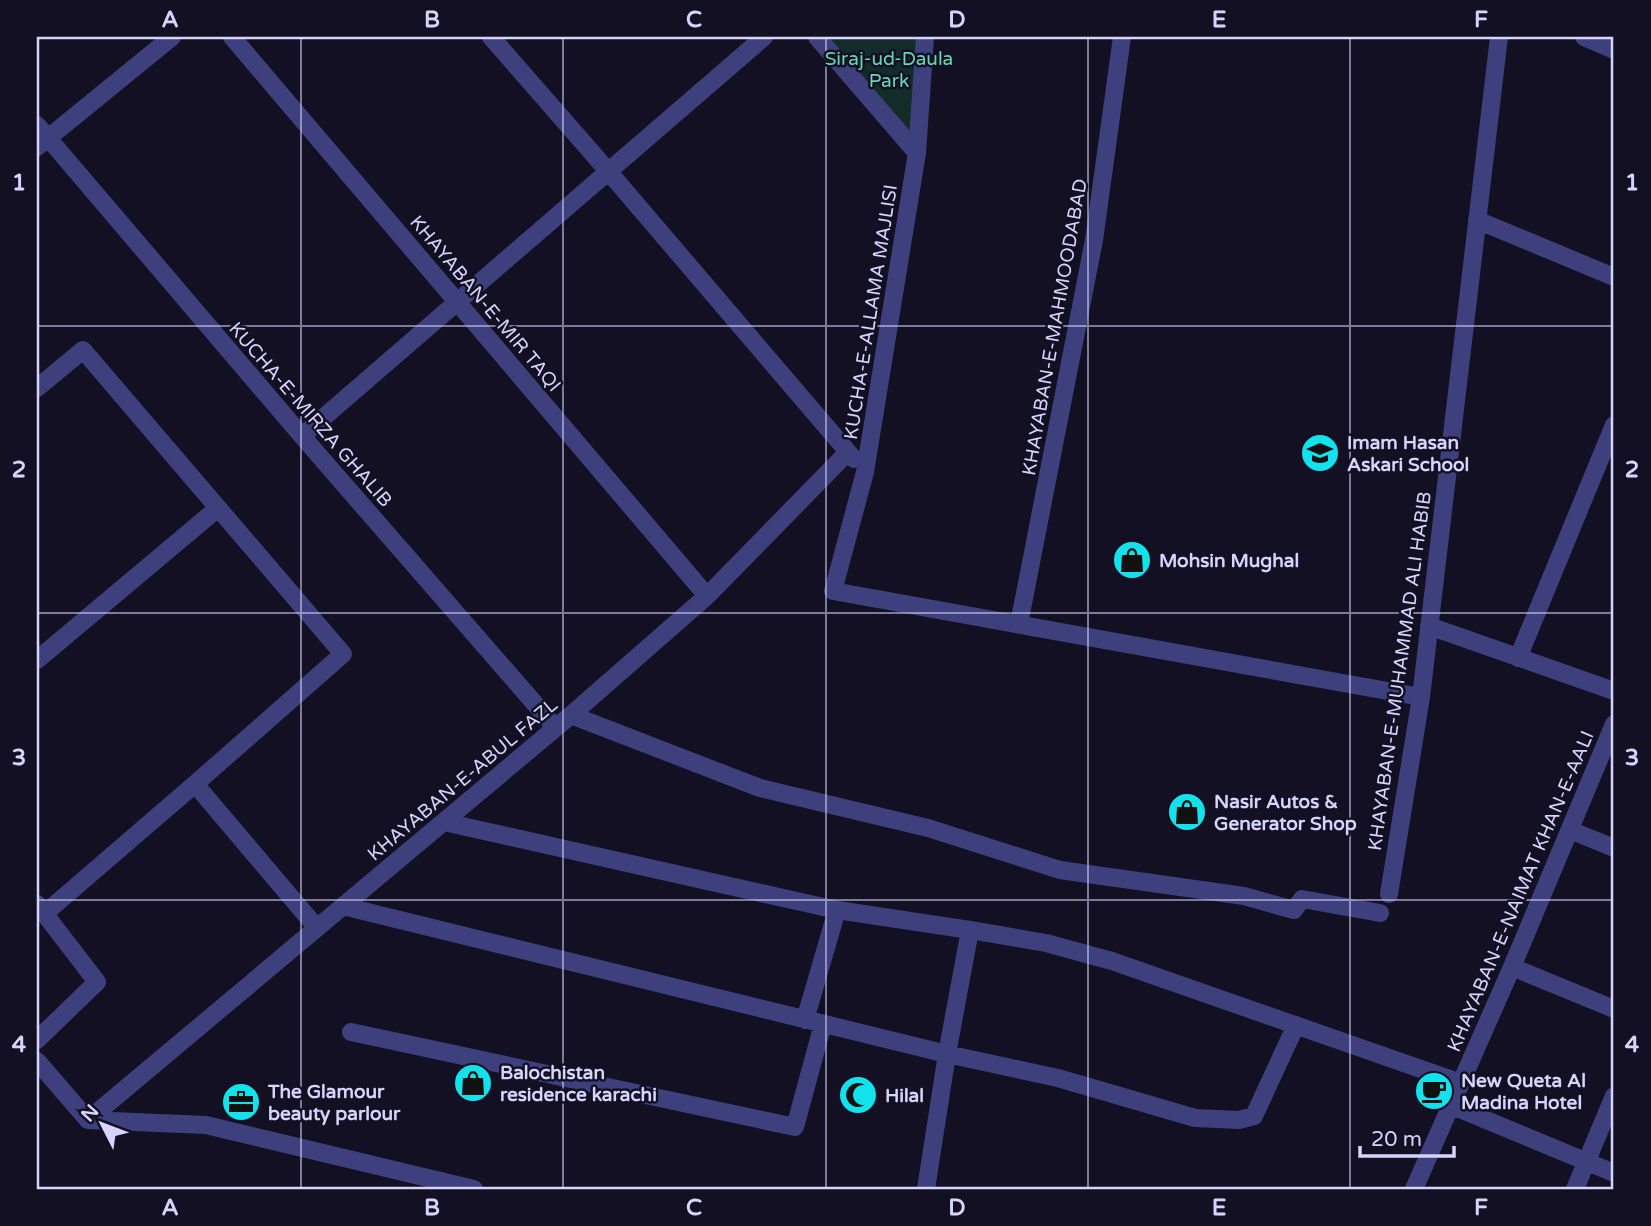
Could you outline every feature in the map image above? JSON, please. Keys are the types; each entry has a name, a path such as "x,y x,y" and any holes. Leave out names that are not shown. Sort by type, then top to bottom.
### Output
{"street":[{"path":"41,137 172,37"},
{"name":"KHAYABAN-E-MIR TAQI","path":"232,37 707,596"},
{"path":"491,37 865,472"},
{"path":"302,436 764,37"},
{"path":"817,37 917,153"},
{"name":"KUCHA-E-ALLAMA MAJLISI","path":"925,37 917,153 865,472 834,591 1019,624"},
{"name":"KHAYABAN-E-MAHMOODABAD","path":"1019,624 1094,240 1122,37"},
{"name":"KHAYABAN-E-MUHAMMAD ALI HABIB","path":"1389,894 1420,697 1499,37"},
{"path":"1584,37 1614,50"},
{"name":"KUCHA-E-MIRZA GHALIB","path":"41,137 556,728"},
{"path":"1477,220 1614,276"},
{"path":"37,1040 97,982 40,909 195,784 343,653 83,350 39,382"},
{"path":"1518,658 1614,425"},
{"name":"KHAYABAN-E-ABUL FAZL","path":"88,1120 556,728 707,596 848,452"},
{"path":"37,660 218,509"},
{"path":"1019,624 1420,697"},
{"path":"1429,626 1614,691"},
{"path":"571,715 760,788 928,828 1060,870 1244,896 1294,910 1302,899 1380,913"},
{"name":"KHAYABAN-E-NAIMAT KHAN-E-AALI","path":"1414,1189 1512,967 1614,724"},
{"path":"195,784 317,928"},
{"path":"444,822 837,910 1046,943 1112,961 1461,1083"},
{"path":"1570,830 1614,848"},
{"path":"343,906 947,1054 1058,1078 1195,1118 1239,1121 1254,1116 1296,1025"},
{"path":"351,1032 795,1127 837,910"},
{"path":"926,1189 970,930"},
{"path":"1512,967 1614,1009"},
{"path":"37,1061 88,1120 205,1125 474,1189"},
{"path":"1575,1189 1614,1097"},
{"path":"1451,1105 1614,1173"}],"green space":[{"name":"Siraj-ud-Daula Park","path":"817,37 925,37 917,153"}],"place":[{"name":"Imam Hasan Askari School","path":"1320,453"},
{"name":"Mohsin Mughal","path":"1132,560"},
{"name":"Nasir Autos & Generator Shop","path":"1187,812"},
{"name":"Balochistan residence karachi","path":"473,1083"},
{"name":"New Queta Al Madina Hotel","path":"1434,1091"},
{"name":"Hilal","path":"858,1095"},
{"name":"The Glamour beauty parlour","path":"241,1102"}]}
